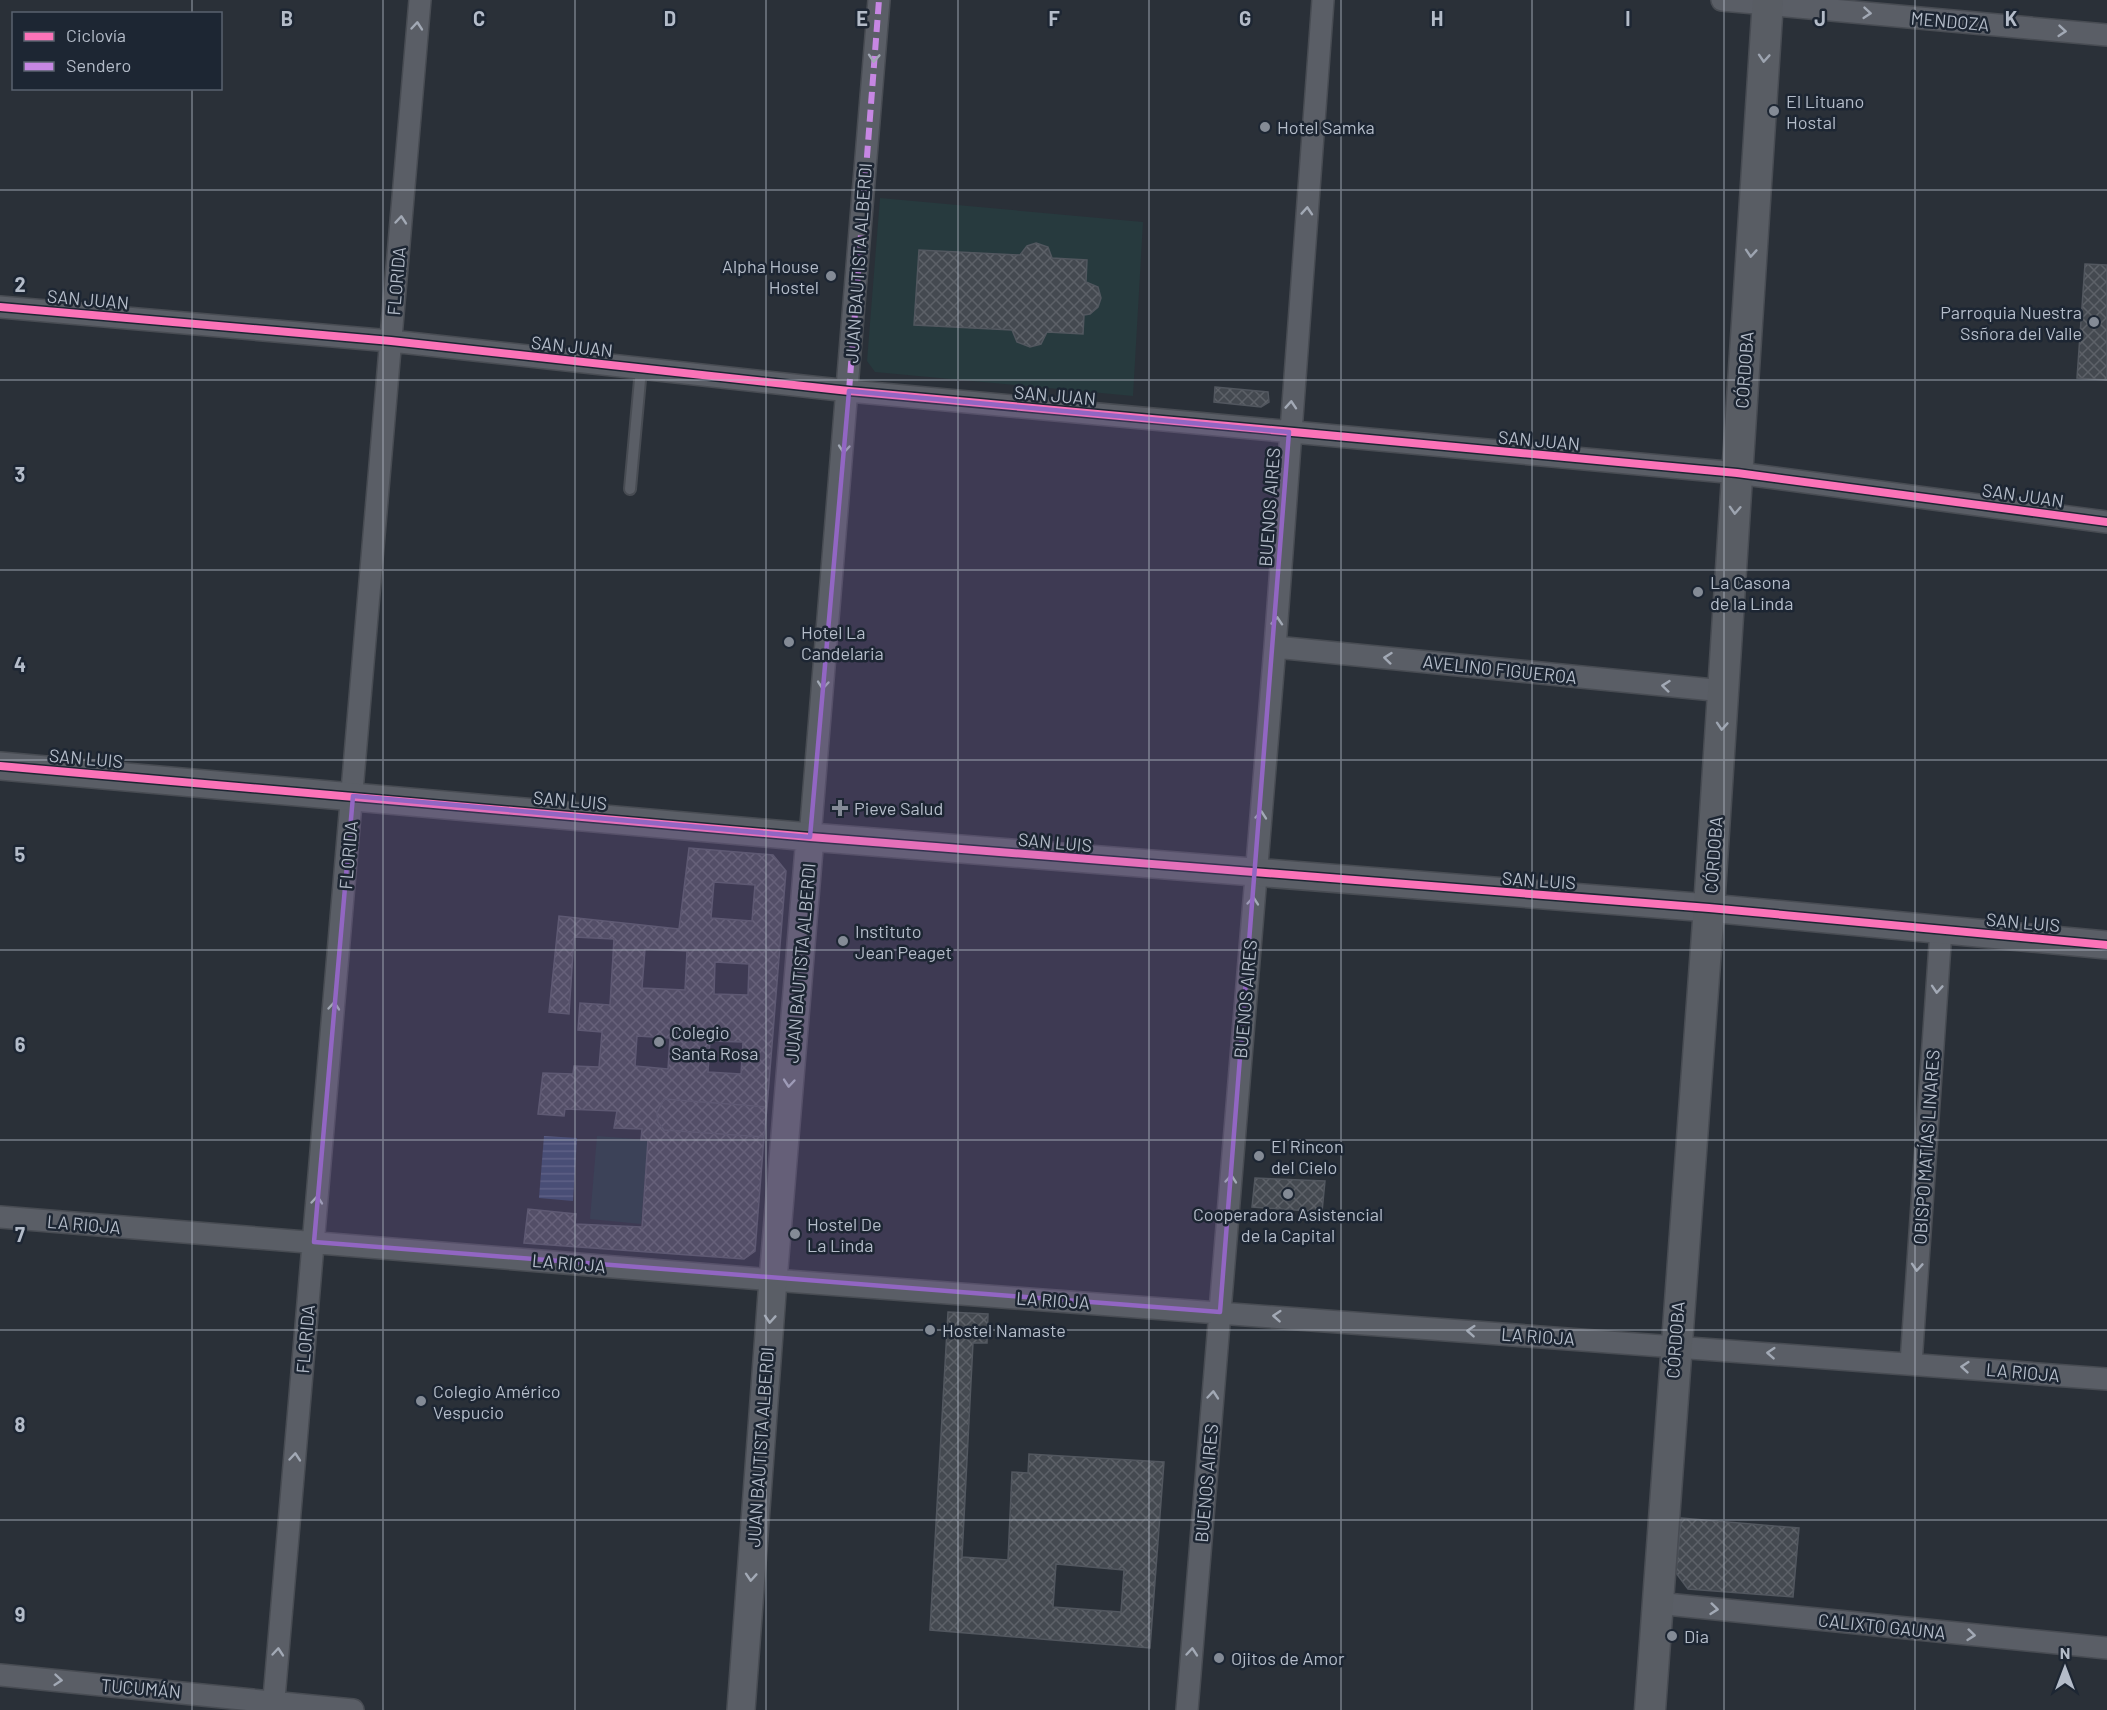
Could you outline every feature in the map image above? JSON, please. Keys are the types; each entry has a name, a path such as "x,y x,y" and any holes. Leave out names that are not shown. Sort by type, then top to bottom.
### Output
{"main road":[{"name":"CÓRDOBA","path":"1650,1710 1724,691 1768,2"}],"street":[{"name":"FLORIDA","path":"273,1705 420,0"},
{"name":"JUAN BAUTISTA ALBERDI","path":"741,1710 773,1280 849,391 879,0"},
{"name":"BUENOS AIRES","path":"1187,1710 1275,647 1289,432 1323,0"},
{"name":"MENDOZA","path":"1722,0 1768,2 2107,35"},
{"name":"SAN JUAN","path":"0,306 391,341 849,391 1737,473 2107,522"},
{"name":"AVELINO FIGUEROA","path":"1275,647 1724,691"},
{"name":"SAN LUIS","path":"0,766 810,837 1709,908 2107,945"},
{"name":"OBISPO MATÍAS LINARES","path":"1911,1363 1941,930"},
{"name":"LA RIOJA","path":"0,1217 773,1280 2107,1379"},
{"name":"CALIXTO GAUNA","path":"1656,1603 2107,1648"},
{"name":"TUCUMÁN","path":"0,1675 273,1705 353,1710"}],"lane":[{"path":"630,489 641,369"}],"highlighted area":[{"path":"849,391 1289,432 1220,1312 314,1242 353,796 810,837"}],"green space":[{"path":"880,198 1143,222 1133,396 875,372 867,361"},
{"path":"597,1136 648,1140 641,1224 590,1219"}],"water":[{"path":"544,1136 577,1138 573,1201 539,1198"}],"building":[{"path":"1036,243 1048,247 1052,258 1087,260 1086,282 1098,287 1101,298 1098,307 1090,314 1084,315 1083,334 1047,332 1041,344 1030,347 1017,342 1012,330 914,325 919,250 1020,255 1027,246"},
{"name":"Parroquia Nuestra Ssñora del Valle","path":"2085,264 2107,265 2107,380 2077,378"},
{"path":"1215,387 1268,392 1269,402 1261,407 1214,402"},
{"name":"Colegio Santa Rosa","path":"689,848 773,855 786,871 767,1107 664,1099 657,1113 658,1122 664,1130 764,1137 755,1251 744,1259 524,1243 528,1209 576,1214 575,1224 642,1227 648,1140 641,1140 642,1129 614,1128 617,1111 565,1109 564,1116 538,1114 543,1073 573,1074 574,1066 599,1067 602,1032 578,1030 580,1003 610,1005 614,939 574,937 569,1014 549,1012 559,916 679,929","holes":["714,882 755,885 752,921 711,918","645,949 687,951 685,990 642,988","715,962 749,964 748,995 714,994","637,1036 670,1038 668,1069 635,1066","710,1041 743,1042 741,1074 708,1072"]},
{"path":"664,1099 767,1107 764,1137 664,1130 658,1122 657,1113"},
{"name":"Cooperadora Asistencial de la Capital","path":"1255,1178 1325,1181 1322,1212 1252,1207"},
{"path":"948,1312 988,1314 987,1343 973,1343 962,1557 1008,1560 1012,1472 1028,1473 1029,1454 1164,1462 1150,1648 930,1630","holes":["1056,1564 1124,1570 1121,1612 1053,1607"]},
{"path":"1681,1518 1799,1528 1793,1597 1688,1589 1676,1573"}],"marked path":[{"path":"849,391 879,0"}],"cycle path":[{"path":"0,307 391,341 849,391 1737,473 2107,522"},
{"path":"0,766 810,837 1709,908 2107,945"}],"place":[{"name":"El Lituano Hostal","path":"1774,111"},
{"name":"Hotel Samka","path":"1265,127"},
{"name":"Alpha House Hostel","path":"831,276"},
{"name":"Parroquia Nuestra Ssñora del Valle","path":"2094,322"},
{"name":"La Casona de la Linda","path":"1698,592"},
{"name":"Hotel La Candelaria","path":"789,642"},
{"name":"Pieve Salud","path":"840,808"},
{"name":"Instituto Jean Peaget","path":"843,941"},
{"name":"Colegio Santa Rosa","path":"659,1042"},
{"name":"El Rincon del Cielo","path":"1259,1156"},
{"name":"Cooperadora Asistencial de la Capital","path":"1288,1194"},
{"name":"Hostel De La Linda","path":"795,1234"},
{"name":"Hostel Namaste","path":"930,1330"},
{"name":"Colegio Américo Vespucio","path":"421,1401"},
{"name":"Dia","path":"1672,1636"},
{"name":"Ojitos de Amor","path":"1219,1658"}]}
